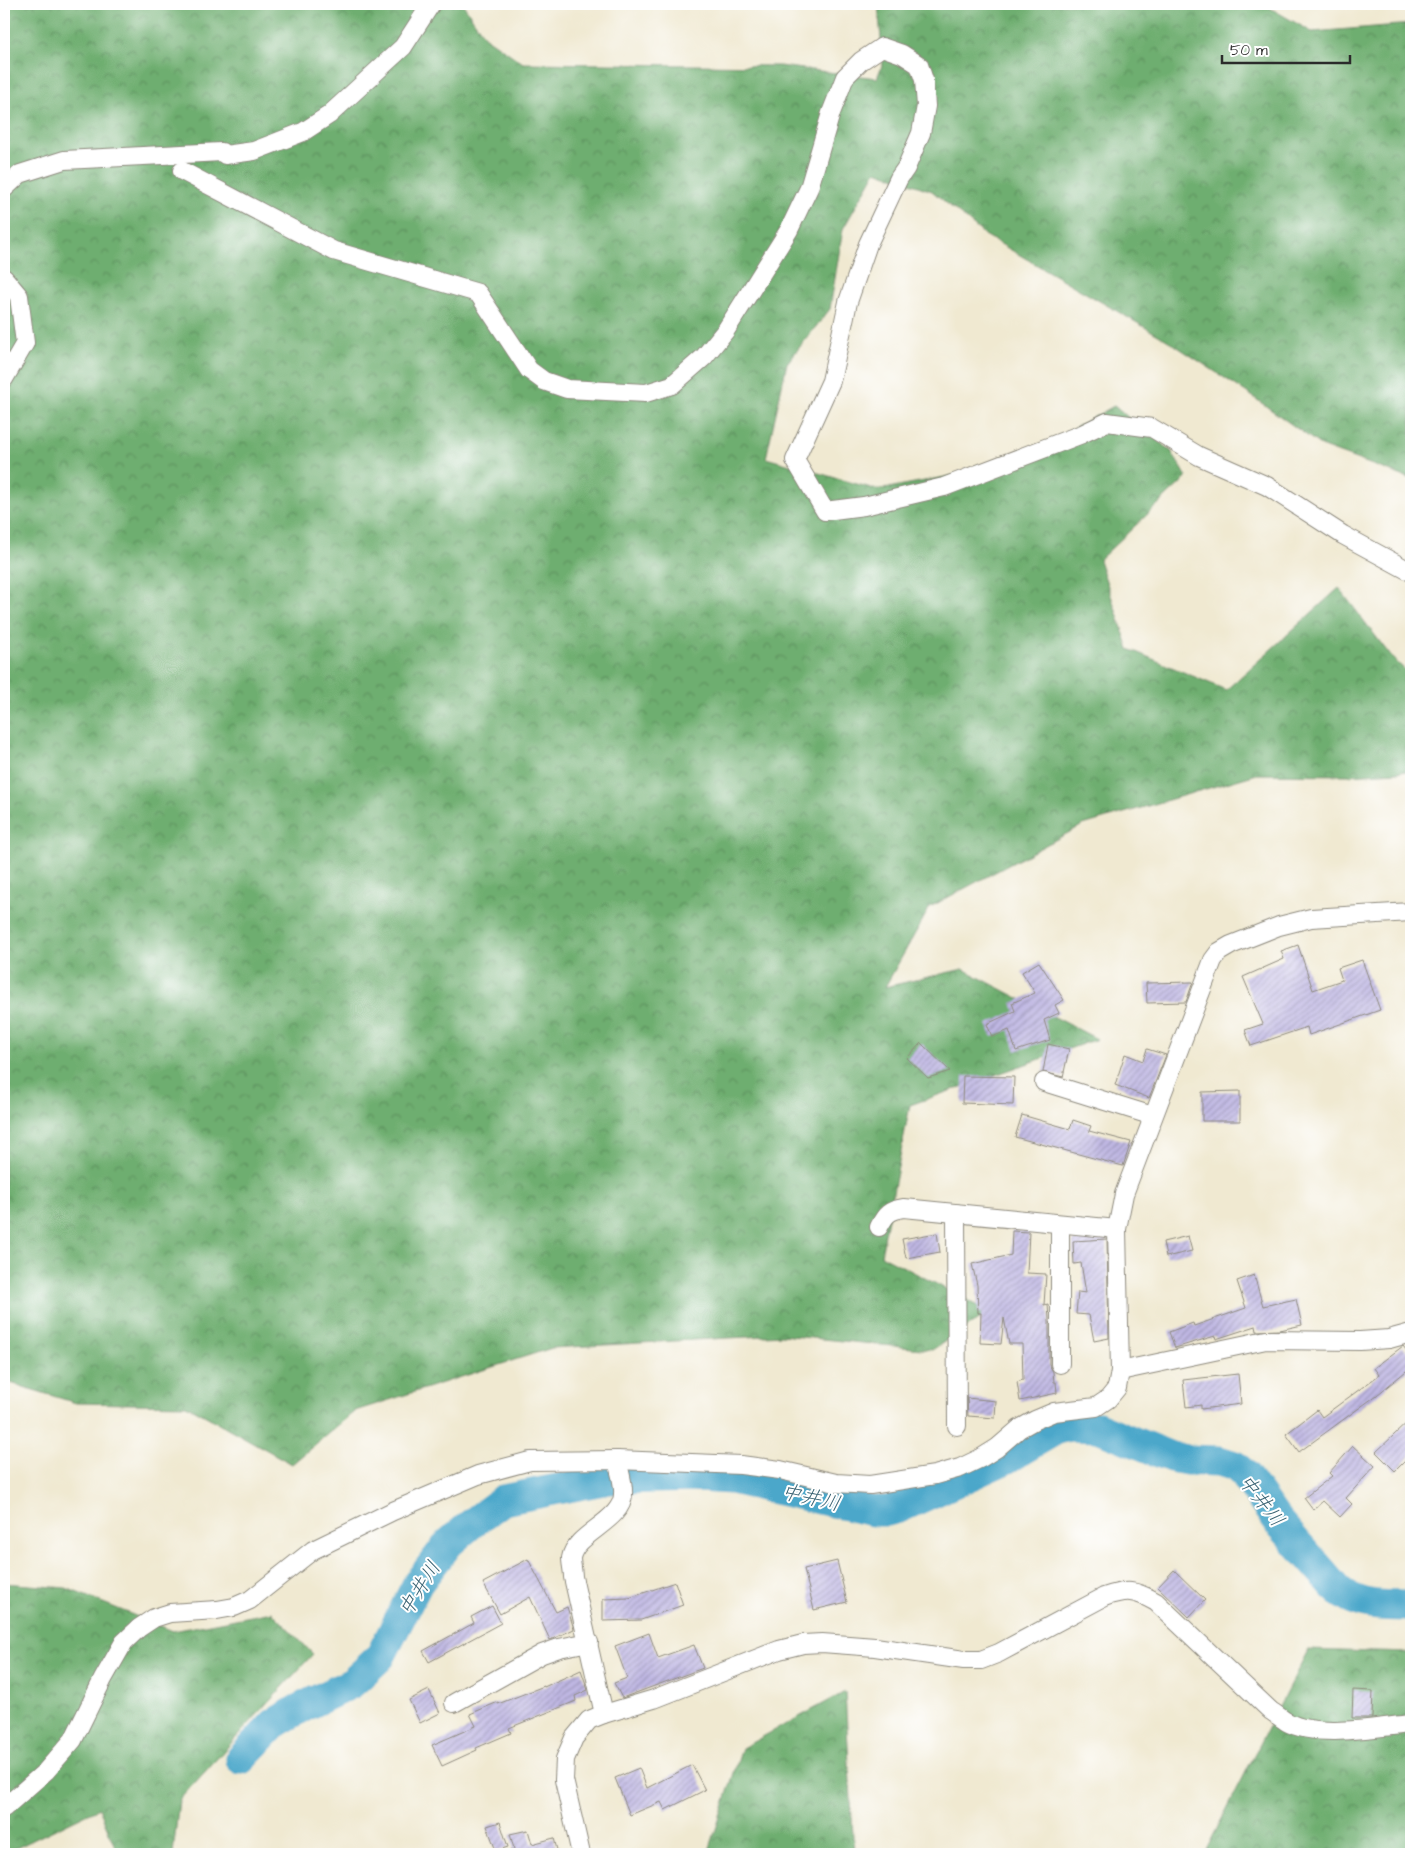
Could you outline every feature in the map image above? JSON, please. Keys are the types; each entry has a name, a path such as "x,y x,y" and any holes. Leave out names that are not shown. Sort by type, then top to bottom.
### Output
{"street":[{"path":"4,189 20,174 64,160 222,152 225,155 254,151 303,132 329,115 403,47 431,4"},
{"path":"182,171 334,250 478,293 529,370 544,381 568,389 646,393 672,385 704,357 726,330 793,222 809,188 831,113 845,77 861,61 882,48 896,52 919,64 924,80 926,106 921,133 868,244 848,302 832,381 795,460 825,512 864,506 944,487 1082,434 1107,422 1152,428 1200,456 1267,486 1343,535 1411,572"},
{"path":"4,278 18,296 25,343 4,379"},
{"path":"4,1808 46,1771 73,1740 103,1679 124,1642 139,1628 154,1618 170,1613 217,1610 234,1607 250,1600 313,1550 478,1475 530,1461 618,1465 740,1465 780,1470 836,1483 870,1484 935,1475 960,1468 997,1448 1019,1429 1035,1420 1054,1412 1096,1407 1108,1399 1117,1388 1120,1371 1117,1229 1124,1194 1213,960 1220,952 1231,945 1279,926 1311,918 1411,912"},
{"path":"1044,1082 1153,1116"},
{"path":"879,1227 884,1216 892,1209 904,1208 1117,1229"},
{"path":"956,1213 957,1426"},
{"path":"1060,1224 1060,1364"},
{"path":"1120,1371 1266,1340 1360,1341 1389,1338 1411,1333"},
{"path":"604,1714 573,1577 571,1559 575,1548 610,1516 620,1504 624,1495 618,1465"},
{"path":"581,1854 564,1780 565,1759 574,1738 589,1720 654,1699 779,1650 803,1644 822,1643 875,1647 964,1660 982,1660 999,1653 1104,1597 1121,1591 1140,1592 1156,1602 1271,1710 1288,1722 1307,1729 1328,1731 1411,1724"},
{"path":"454,1703 542,1654 559,1648 589,1642"}],"green space":[{"path":"4,4 463,4 484,36 523,63 779,66 877,78 883,63 878,4 1271,4 1270,8 1312,32 1411,24 1411,479 1323,447 1249,394 1167,340 985,235 932,191 876,171 843,229 830,309 787,363 766,458 878,490 1007,465 1114,406 1171,451 1187,477 1099,560 1129,649 1226,690 1339,588 1393,659 1411,675 1411,771 1349,775 1257,774 1083,825 930,907 885,987 963,969 1097,1039 910,1105 881,1255 990,1312 932,1350 782,1335 552,1348 355,1411 292,1464 186,1405 76,1403 4,1381"},
{"path":"4,1583 66,1588 173,1631 272,1612 313,1654 179,1800 173,1854 118,1854 99,1808 4,1854"},
{"path":"1308,1650 1411,1653 1411,1854 1204,1854"},
{"path":"845,1692 854,1854 708,1854 742,1748"}],"building":[{"path":"1298,945 1313,990 1342,980 1338,968 1362,960 1380,1010 1309,1035 1307,1027 1251,1046 1245,1030 1263,1024 1243,977 1284,959 1281,951"},
{"path":"1039,962 1064,1000 1055,1005 1059,1013 1044,1020 1050,1040 1016,1051 1009,1030 992,1037 987,1024 1015,1011 1012,1003 1035,993 1022,972"},
{"path":"1193,982 1186,1002 1147,1003 1146,983"},
{"path":"921,1043 950,1071 928,1078 907,1058"},
{"path":"1048,1044 1069,1049 1063,1077 1043,1072"},
{"path":"1147,1049 1166,1055 1149,1098 1115,1085 1125,1054 1143,1061"},
{"path":"963,1076 1014,1077 1013,1105 962,1103"},
{"path":"1240,1091 1240,1121 1202,1121 1202,1092"},
{"path":"1022,1115 1070,1129 1073,1120 1091,1126 1089,1131 1131,1142 1123,1166 1015,1137"},
{"path":"1012,1231 1029,1232 1027,1273 1046,1274 1044,1305 1048,1304 1049,1364 1053,1372 1054,1382 1056,1382 1057,1393 1020,1401 1017,1382 1023,1380 1022,1344 1009,1344 1004,1318 1001,1344 980,1343 981,1313 978,1313 977,1285 972,1264 1011,1255"},
{"path":"937,1233 940,1252 906,1258 902,1239"},
{"path":"1188,1236 1192,1251 1166,1257 1163,1242"},
{"path":"1107,1239 1109,1338 1094,1341 1089,1315 1076,1314 1078,1292 1086,1293 1081,1263 1074,1264 1073,1241"},
{"path":"1254,1275 1263,1306 1296,1299 1302,1325 1280,1330 1257,1331 1256,1326 1216,1339 1215,1336 1175,1348 1169,1332 1193,1323 1194,1326 1246,1308 1237,1281"},
{"path":"1403,1346 1411,1356 1411,1367 1377,1395 1299,1452 1286,1434 1317,1410 1322,1417 1379,1375 1374,1368"},
{"path":"1238,1374 1241,1404 1201,1409 1201,1405 1186,1407 1183,1380"},
{"path":"967,1398 996,1401 995,1418 968,1416"},
{"path":"1411,1419 1411,1455 1395,1471 1376,1452"},
{"path":"1353,1446 1375,1466 1346,1498 1352,1504 1340,1517 1323,1501 1313,1510 1304,1498 1332,1476 1329,1473"},
{"path":"528,1559 556,1612 567,1607 574,1629 550,1640 530,1597 500,1614 483,1583"},
{"path":"837,1561 847,1602 814,1610 804,1569"},
{"path":"1174,1570 1205,1600 1189,1617 1158,1587"},
{"path":"675,1582 683,1605 641,1620 603,1621 603,1599 629,1598"},
{"path":"492,1606 501,1623 429,1662 423,1651 474,1623 471,1617"},
{"path":"649,1633 658,1658 694,1645 703,1668 622,1698 614,1683 627,1678 615,1646"},
{"path":"581,1670 588,1690 575,1696 576,1701 509,1728 511,1733 476,1748 477,1750 442,1766 432,1745 476,1726 470,1714 498,1702 498,1704 544,1687"},
{"path":"429,1690 440,1713 420,1723 409,1700"},
{"path":"1353,1690 1373,1691 1372,1718 1352,1718"},
{"path":"692,1765 705,1790 665,1810 661,1802 630,1815 615,1778 639,1768 647,1788"},
{"path":"500,1822 508,1847 496,1851 487,1826"},
{"path":"528,1830 532,1844 554,1838 558,1854 511,1854 511,1850 514,1849 510,1834"}],"waterway":[{"name":"中井川","path":"241,1759 275,1723 352,1683 380,1657 418,1583 449,1543 470,1525 503,1500 608,1479 699,1477 731,1479 872,1511 887,1511 899,1508 1006,1459 1057,1429 1069,1426 1098,1427 1171,1457 1187,1460 1219,1461 1235,1466 1244,1474 1276,1519 1339,1591 1365,1603 1411,1606"}]}
